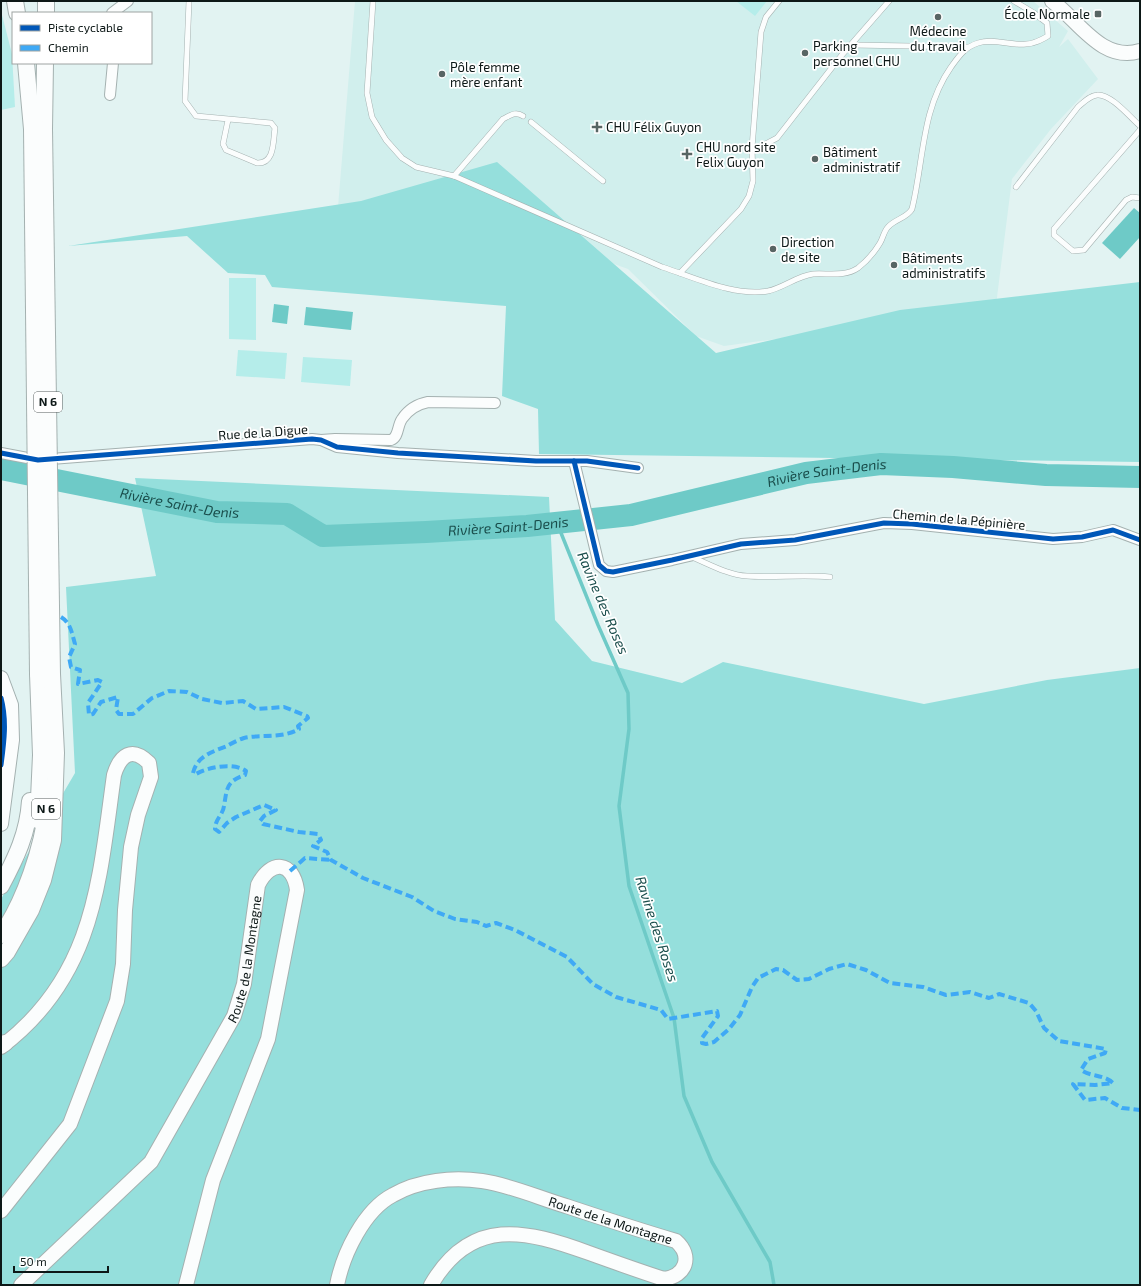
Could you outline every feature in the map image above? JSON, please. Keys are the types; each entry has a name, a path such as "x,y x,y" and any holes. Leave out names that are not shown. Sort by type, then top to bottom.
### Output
{"main road":[{"path":"15,1 17,12"},
{"path":"46,1 46,12"},
{"path":"1052,1 1105,48 1119,52 1133,53 1140,51"},
{"name":"N 6","path":"26,64 38,129"},
{"name":"N 6","path":"1,935 22,897 35,861 46,812 51,759 45,674 38,129 45,64"},
{"path":"1,886 18,854 29,813 45,674"},
{"path":"1,959 7,952 31,910 42,880 53,840 56,753 45,674"},
{"name":"N 6","path":"1,917 16,890 29,861 38,816 45,674"},
{"path":"1,678 11,705 12,740 1,824"},
{"path":"1,1211 70,1124 116,1001 123,964 125,910 131,847 138,815 151,777 148,763 137,754 130,754 122,757 117,764 114,775 101,869 93,909 72,963 45,1005 31,1021 2,1045"},
{"name":"Route de la Montagne","path":"21,1285 151,1162 234,1016 244,984 258,885 263,874 268,869 276,867 283,868 290,871 295,878 297,890 268,1038 213,1180 186,1285"},
{"name":"Route de la Montagne","path":"337,1285 352,1240 372,1212 392,1195 419,1184 447,1180 482,1181 527,1194 676,1241 682,1246 684,1253 684,1268 679,1274 672,1278 664,1279 540,1237 506,1234 480,1240 466,1247 451,1258 439,1271 431,1285"}],"street":[{"path":"117,9 128,1"},
{"path":"110,95 113,64"},
{"path":"321,440 391,440 397,436 402,418 408,412 421,404 428,402 495,403"},
{"name":"Rue de la Digue","path":"1,454 38,460 281,441 321,440 337,447 398,453 638,468"},
{"name":"Chemin de la Pépinière","path":"575,464 596,555 601,568 614,572 741,544 794,540 884,523 912,524 1053,539 1082,537 1114,530 1140,540"}],"lane":[{"path":"190,1 185,101 196,116 271,123 275,128 272,154 261,163 257,163 226,150 223,144 228,120"},
{"path":"373,1 367,92 372,116 386,140 402,158 416,167 454,176 609,245 680,273 715,286 754,292 769,291 800,277 813,274 835,274 856,269 871,257 887,228 893,222 911,212 915,199 924,133 934,96 946,74 960,55 968,47 980,42 995,41 1025,45 1037,42 1048,36 1047,23 1014,1"},
{"path":"680,273 741,209 749,196 752,181 752,148 761,32 766,17 779,1"},
{"path":"752,148 760,147 777,138 841,56 853,45 889,1"},
{"path":"853,45 968,47"},
{"path":"1016,186 1078,107 1089,98 1097,95 1106,96 1140,126"},
{"path":"454,176 503,119 514,113 520,113 523,116"},
{"path":"531,122 603,181"},
{"path":"1140,130 1054,229 1054,235 1073,251 1084,250 1126,200 1132,197 1140,198"},
{"path":"691,556 735,574 747,576 812,575 830,577"}],"shaded area":[{"name":"CHU nord site Felix Guyon","path":"355,1 1033,1 1068,31 1059,47 1068,39 1098,79 1051,129 1012,179 996,305 828,332 724,346 696,336 628,269 456,207 338,207"},
{"path":"736,1 767,1 755,16"},
{"path":"1,11 12,54 15,107 1,110"},
{"path":"497,162 716,353 900,310 1140,282 1140,462 539,454 538,409 502,396 506,306 272,287 265,275 228,273 187,236 68,246 361,201"},
{"path":"1134,208 1140,213 1140,237 1120,259 1102,243"},
{"path":"229,278 256,278 256,340 229,339"},
{"path":"274,304 289,306 287,324 272,322"},
{"path":"306,307 353,312 351,330 304,325"},
{"path":"238,350 287,353 285,379 236,376"},
{"path":"303,357 352,360 350,386 301,382"},
{"path":"135,478 549,497 555,620 592,661 682,683 723,662 924,704 1047,680 1140,668 1140,1285 1,1285 1,899 75,773 66,587 156,576"}],"waterway":[{"name":"Rivière Saint-Denis","path":"1,469 217,512 287,514 323,536 527,526 631,515 806,473 881,464 953,467 1046,475 1140,477"},
{"name":"Ravine des Roses","path":"557,523 598,625 628,693 629,729 619,806 629,886 674,1018 684,1096 712,1162 770,1262 774,1285"}],"marked path":[{"path":"61,617 67,622 75,644 69,657 71,667 80,670 78,684 98,680 102,682 88,703 89,715 93,714 101,702 118,697 116,710 119,714 133,714 152,698 169,691 187,692 202,699 222,703 243,701 256,709 284,707 307,716 308,718 298,726 299,729 292,732 279,735 244,738 206,755 198,762 193,773 196,774 207,769 221,766 241,768 246,771 245,775 234,780 228,786 223,809 215,826 215,829 219,832 227,823 236,817 264,805 276,810 264,816 260,821 263,824 299,832 318,834 321,840 313,846 327,852 331,860 363,878 412,897 434,911 455,919 477,922 486,926 496,923 515,930 567,957 593,984 616,997 661,1010 668,1019 717,1011 718,1016 702,1038 702,1043 706,1044 714,1042 729,1029 740,1015 752,987 758,978 776,969 783,970 797,980 809,979 829,969 847,964 866,970 890,983 923,987 946,995 970,992 989,998 999,994 1029,1003 1036,1011 1044,1028 1059,1041 1106,1049 1105,1053 1088,1059 1081,1070 1089,1074 1105,1078 1113,1083 1095,1085 1073,1084 1085,1100 1105,1098 1122,1108 1140,1110"},
{"path":"290,871 305,858 331,860"}],"cycle path":[{"path":"1,453 38,460 312,439 321,440 337,447 398,453 536,461 587,461 638,468"},
{"path":"574,461 599,565 606,571 613,572 741,544 795,540 884,523 912,524 1053,539 1082,537 1113,530 1140,540"},
{"path":"1,698 4,715 4,740 1,765"}],"place":[{"name":"École Normale","path":"1098,14"},
{"name":"Médecine du travail","path":"938,17"},
{"name":"Parking personnel CHU","path":"805,53"},
{"name":"Pôle femme mère enfant","path":"442,74"},
{"name":"CHU Félix Guyon","path":"597,127"},
{"name":"CHU nord site Felix Guyon","path":"687,154"},
{"name":"Bâtiment administratif","path":"815,159"},
{"name":"Direction de site","path":"773,249"},
{"name":"Bâtiments administratifs","path":"894,265"}]}
